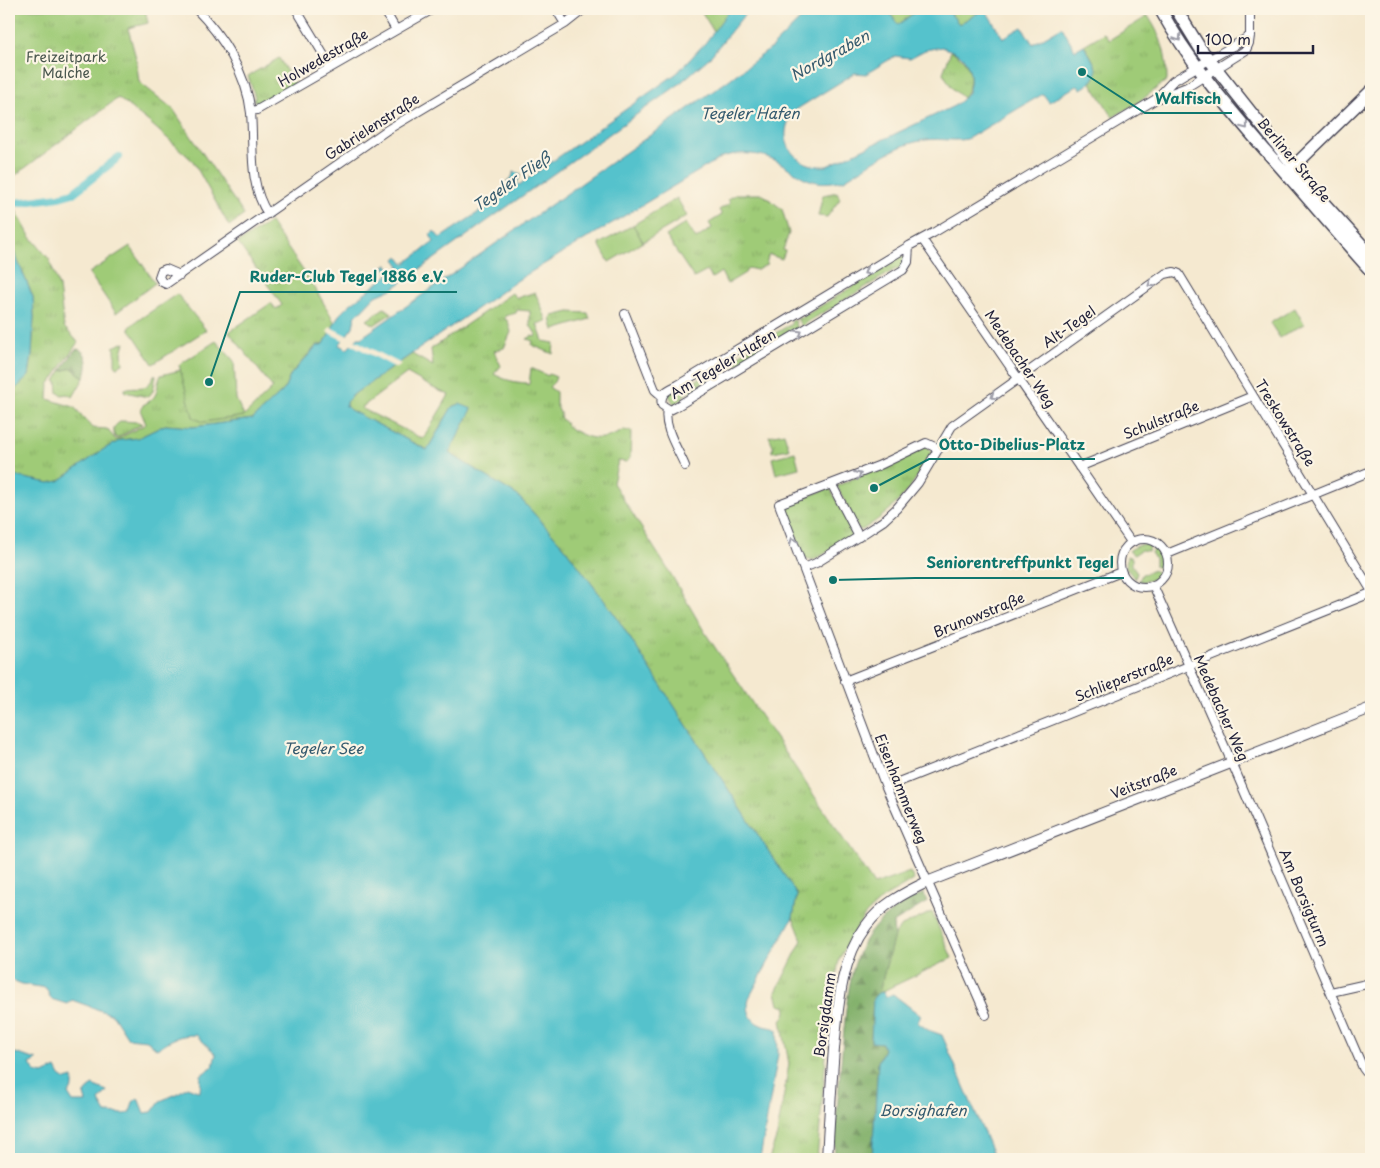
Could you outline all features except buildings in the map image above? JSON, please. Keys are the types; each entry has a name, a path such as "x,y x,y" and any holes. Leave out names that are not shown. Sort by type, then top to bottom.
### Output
{"main road":[{"name":"Berliner Straße","path":"1160,9 1204,77 1371,255"},
{"name":"Berliner Straße","path":"1176,9 1209,59 1290,170 1371,271"},
{"path":"1290,170 1371,91"}],"street":[{"path":"196,9 215,30 241,76 251,110 255,182 262,205 268,214"},
{"path":"296,9 331,68"},
{"path":"384,9 396,30"},
{"name":"Holwedestraße","path":"251,110 258,110 433,9"},
{"path":"556,9 564,24"},
{"name":"Gabrielenstraße","path":"180,275 168,269 162,270 160,279 166,284 180,275 268,214 387,130 564,24 584,9"},
{"path":"1250,9 1250,36"},
{"name":"Am Tegeler Hafen","path":"1156,99 1173,81 1250,36"},
{"name":"Am Tegeler Hafen","path":"909,246 908,262 903,270 674,408 667,409 662,405 662,396 665,392 909,246 922,240 1156,99 1188,87 1217,69 1246,50 1250,36"},
{"name":"Medebacher Weg","path":"922,240 1131,542"},
{"name":"Alt-Tegel","path":"804,568 816,563 884,521 918,483 952,426 1165,274 1174,272"},
{"name":"Treskowstraße","path":"1174,272 1179,274 1371,591"},
{"path":"625,314 655,390 662,396"},
{"name":"Schulstraße","path":"1079,467 1253,396"},
{"path":"667,409 666,414 670,432 685,466"},
{"path":"804,568 779,504 878,466 926,443 939,449"},
{"path":"1167,554 1371,471"},
{"path":"832,485 859,537"},
{"path":"1140,538 1150,539 1159,543 1167,554 1168,565 1165,574 1160,581 1153,585 1144,587 1134,585 1121,572 1121,555 1126,546 1140,538"},
{"name":"Eisenhammerweg","path":"804,568 886,787 986,1015"},
{"name":"Brunowstraße","path":"845,681 1121,572"},
{"name":"Medebacher Weg","path":"1153,585 1254,814"},
{"name":"Schlieperstraße","path":"886,787 1371,591"},
{"name":"Veitstraße","path":"927,882 1371,708"},
{"name":"Am Borsigturm","path":"1254,814 1363,1068 1371,1074"},
{"name":"Borsigdamm","path":"827,1159 830,1088 843,974 854,946 874,916 902,894 927,882"},
{"path":"1331,992 1371,983"}],"green space":[{"name":"Freizeitpark Malche","path":"9,9 145,9 148,23 128,28 136,58 139,82 173,109 244,215 229,226 193,161 149,122 118,98 9,180"},
{"path":"700,9 730,9 714,32"},
{"path":"887,9 919,9 898,25"},
{"path":"947,9 984,9 959,24"},
{"path":"1167,9 1169,9 1196,51 1195,53"},
{"path":"1148,16 1163,46 1167,80 1139,102 1113,117 1091,83 1096,73 1092,59 1084,45 1104,33 1109,40"},
{"path":"951,51 963,60 969,71 969,84 963,98 952,88 943,73"},
{"path":"279,58 294,84 256,104 248,76"},
{"path":"1218,81 1285,163 1285,166 1216,82"},
{"path":"837,192 840,199 827,217 818,216 823,195"},
{"path":"737,194 762,194 782,209 789,233 782,259 770,255 766,265 757,270 748,268 745,273 727,284 721,272 712,278 707,271 694,278 666,236 686,223 696,239 712,228 709,223 722,215 719,210 730,203 728,199"},
{"path":"9,198 30,236 49,259 59,287 64,327 78,342 49,385 48,399 74,407 93,428 107,429 116,440 146,424 141,412 143,405 155,395 161,375 181,370 203,422 244,416 273,388 229,332 271,303 276,309 282,305 238,243 270,222 315,288 335,323 324,344 316,346 291,374 284,390 253,419 193,427 165,425 138,438 121,440 104,449 59,481 49,483 9,475 9,395 29,375 34,317 33,297 9,240"},
{"path":"677,198 687,216 643,242 633,225"},
{"path":"633,225 643,242 609,262 599,244"},
{"path":"130,246 155,283 116,313 89,273"},
{"path":"900,255 904,256 905,259 900,269 896,269 839,303 834,309 831,308 804,324 802,328 797,318 801,318 895,261"},
{"path":"535,292 547,321 537,324 543,341 554,343 553,354 532,345 533,341 527,339 532,336 535,337 536,334 530,325 530,311 517,310 516,313 505,316 511,332 504,348 494,351 501,366 494,374 528,385 531,368 548,376 549,374 556,377 549,387 556,392 556,404 561,415 560,417 572,431 593,438 605,438 624,430 633,432 631,434 630,458 627,462 618,461 613,483 672,576 704,631 874,885 910,872 914,880 883,898 866,914 850,937 839,960 827,1044 817,1159 769,1159 777,1135 789,1064 781,1020 785,1015 787,1007 779,1005 776,992 802,940 793,917 797,895 615,615 565,548 518,496 449,453 471,409 452,407 427,450 350,410 346,406 348,398 412,354 433,366 431,349 512,293 517,298","holes":["407,373 449,395 423,439 361,408"]},
{"path":"177,294 206,330 153,364 129,328"},
{"path":"384,308 392,313 374,325 367,320"},
{"path":"1295,308 1304,324 1280,338 1270,323"},
{"path":"569,312 588,313 590,319 554,330 551,319 553,316"},
{"path":"792,320 796,321 795,324 799,330 794,330 684,395 683,399 674,404 668,394 677,389 680,390 791,324"},
{"path":"216,341 234,361 236,399 244,416 203,422 193,417 179,365"},
{"path":"125,342 122,353 123,364 117,367 115,364 115,349 113,347"},
{"path":"77,349 84,353 87,361 87,370 84,378 72,368 61,371"},
{"path":"72,368 84,378 73,397 58,393 57,382 55,381 61,371"},
{"path":"154,375 156,376 153,391 148,397 125,392 125,389 145,386"},
{"path":"122,421 142,424 117,438 115,437 114,429"},
{"path":"784,433 789,449 772,452 774,448 769,436"},
{"path":"925,446 932,452 903,496 875,522 862,530 858,529 837,486"},
{"path":"795,452 799,468 776,474 772,458"},
{"path":"830,488 852,529 852,537 814,560 804,558 784,505"},
{"path":"1143,544 1150,545 1148,551 1141,550 1134,555 1129,551 1134,547"},
{"path":"1154,547 1162,556 1162,569 1155,566 1155,558 1151,553"},
{"path":"1127,556 1132,558 1132,565 1137,572 1135,579 1126,568"},
{"path":"1153,570 1159,574 1155,578 1139,581 1142,574"},
{"path":"924,893 927,902 893,923 894,936 879,993 873,998 871,1041 882,1043 884,1049 878,1062 872,1159 834,1159 846,1008 851,977 857,957 866,938 880,922 905,903"},
{"path":"932,912 952,958 879,993 894,936 900,927"}],"water":[{"name":"Tegeler See","path":"730,9 749,9 710,57 678,85 392,289 374,297 355,317 353,327 339,345 347,349 358,338 361,338 726,82 770,49 811,9 887,9 898,25 919,9 947,9 959,24 985,9 1003,38 1022,27 1033,44 1062,27 1075,50 1084,45 1096,69 1094,79 1081,89 1078,85 1049,102 1043,94 967,139 926,140 900,147 844,180 825,183 809,180 775,160 761,155 737,154 722,157 521,278 354,394 346,402 346,406 350,410 427,450 452,407 460,404 472,409 449,453 518,496 565,548 615,615 797,895 793,917 748,1002 750,1014 754,1021 777,1030 778,1054 760,1159 9,1159 9,1051 37,1060 30,1064 35,1072 43,1074 56,1068 60,1076 66,1080 73,1078 73,1087 68,1094 73,1102 86,1102 84,1095 92,1085 107,1091 99,1101 106,1113 124,1114 130,1113 133,1102 138,1098 144,1113 152,1112 160,1101 177,1094 187,1087 200,1092 201,1075 213,1066 216,1054 196,1035 175,1038 157,1049 147,1040 128,1038 113,1015 72,1000 67,1004 51,999 46,988 22,984 9,979 9,475 49,483 59,481 104,449 121,440 138,438 165,425 193,427 253,419 284,390 291,374 317,346 324,344 339,315 389,274 384,266 387,264 393,271 400,266 395,259 398,256 404,264 434,242 430,235 434,231 440,238 512,190 506,182 511,179 514,172 521,174 517,183 519,185 677,73 706,42","holes":["942,47 960,55 966,62 970,72 968,92 954,106 827,166 804,162 790,148 786,139 786,129 797,109 855,73 866,74 895,56 910,58 925,50"]},
{"path":"9,240 33,297 34,317 29,376 9,395"},
{"name":"Borsighafen","path":"884,992 886,997 893,994 921,1016 917,1022 928,1030 942,1035 995,1159 872,1159 878,1062 884,1049 882,1043 871,1042 873,998 878,993"}],"pier":[{"path":"330,327 348,337 345,341 327,332"},
{"path":"353,339 401,364 396,368 349,343"}],"waterway":[{"path":"9,204 59,197 73,193 119,157"}],"place":[{"name":"Walfisch","path":"1082,72"},
{"name":"Ruder-Club Tegel 1886 e.V.","path":"209,382"},
{"name":"Otto-Dibelius-Platz","path":"874,488"},
{"name":"Seniorentreffpunkt Tegel","path":"833,580"}],"water label":[{"name":"Nordgraben","path":"830,56"},
{"name":"Tegeler Hafen","path":"750,114"},
{"name":"Tegeler Fließ","path":"512,182"}]}
